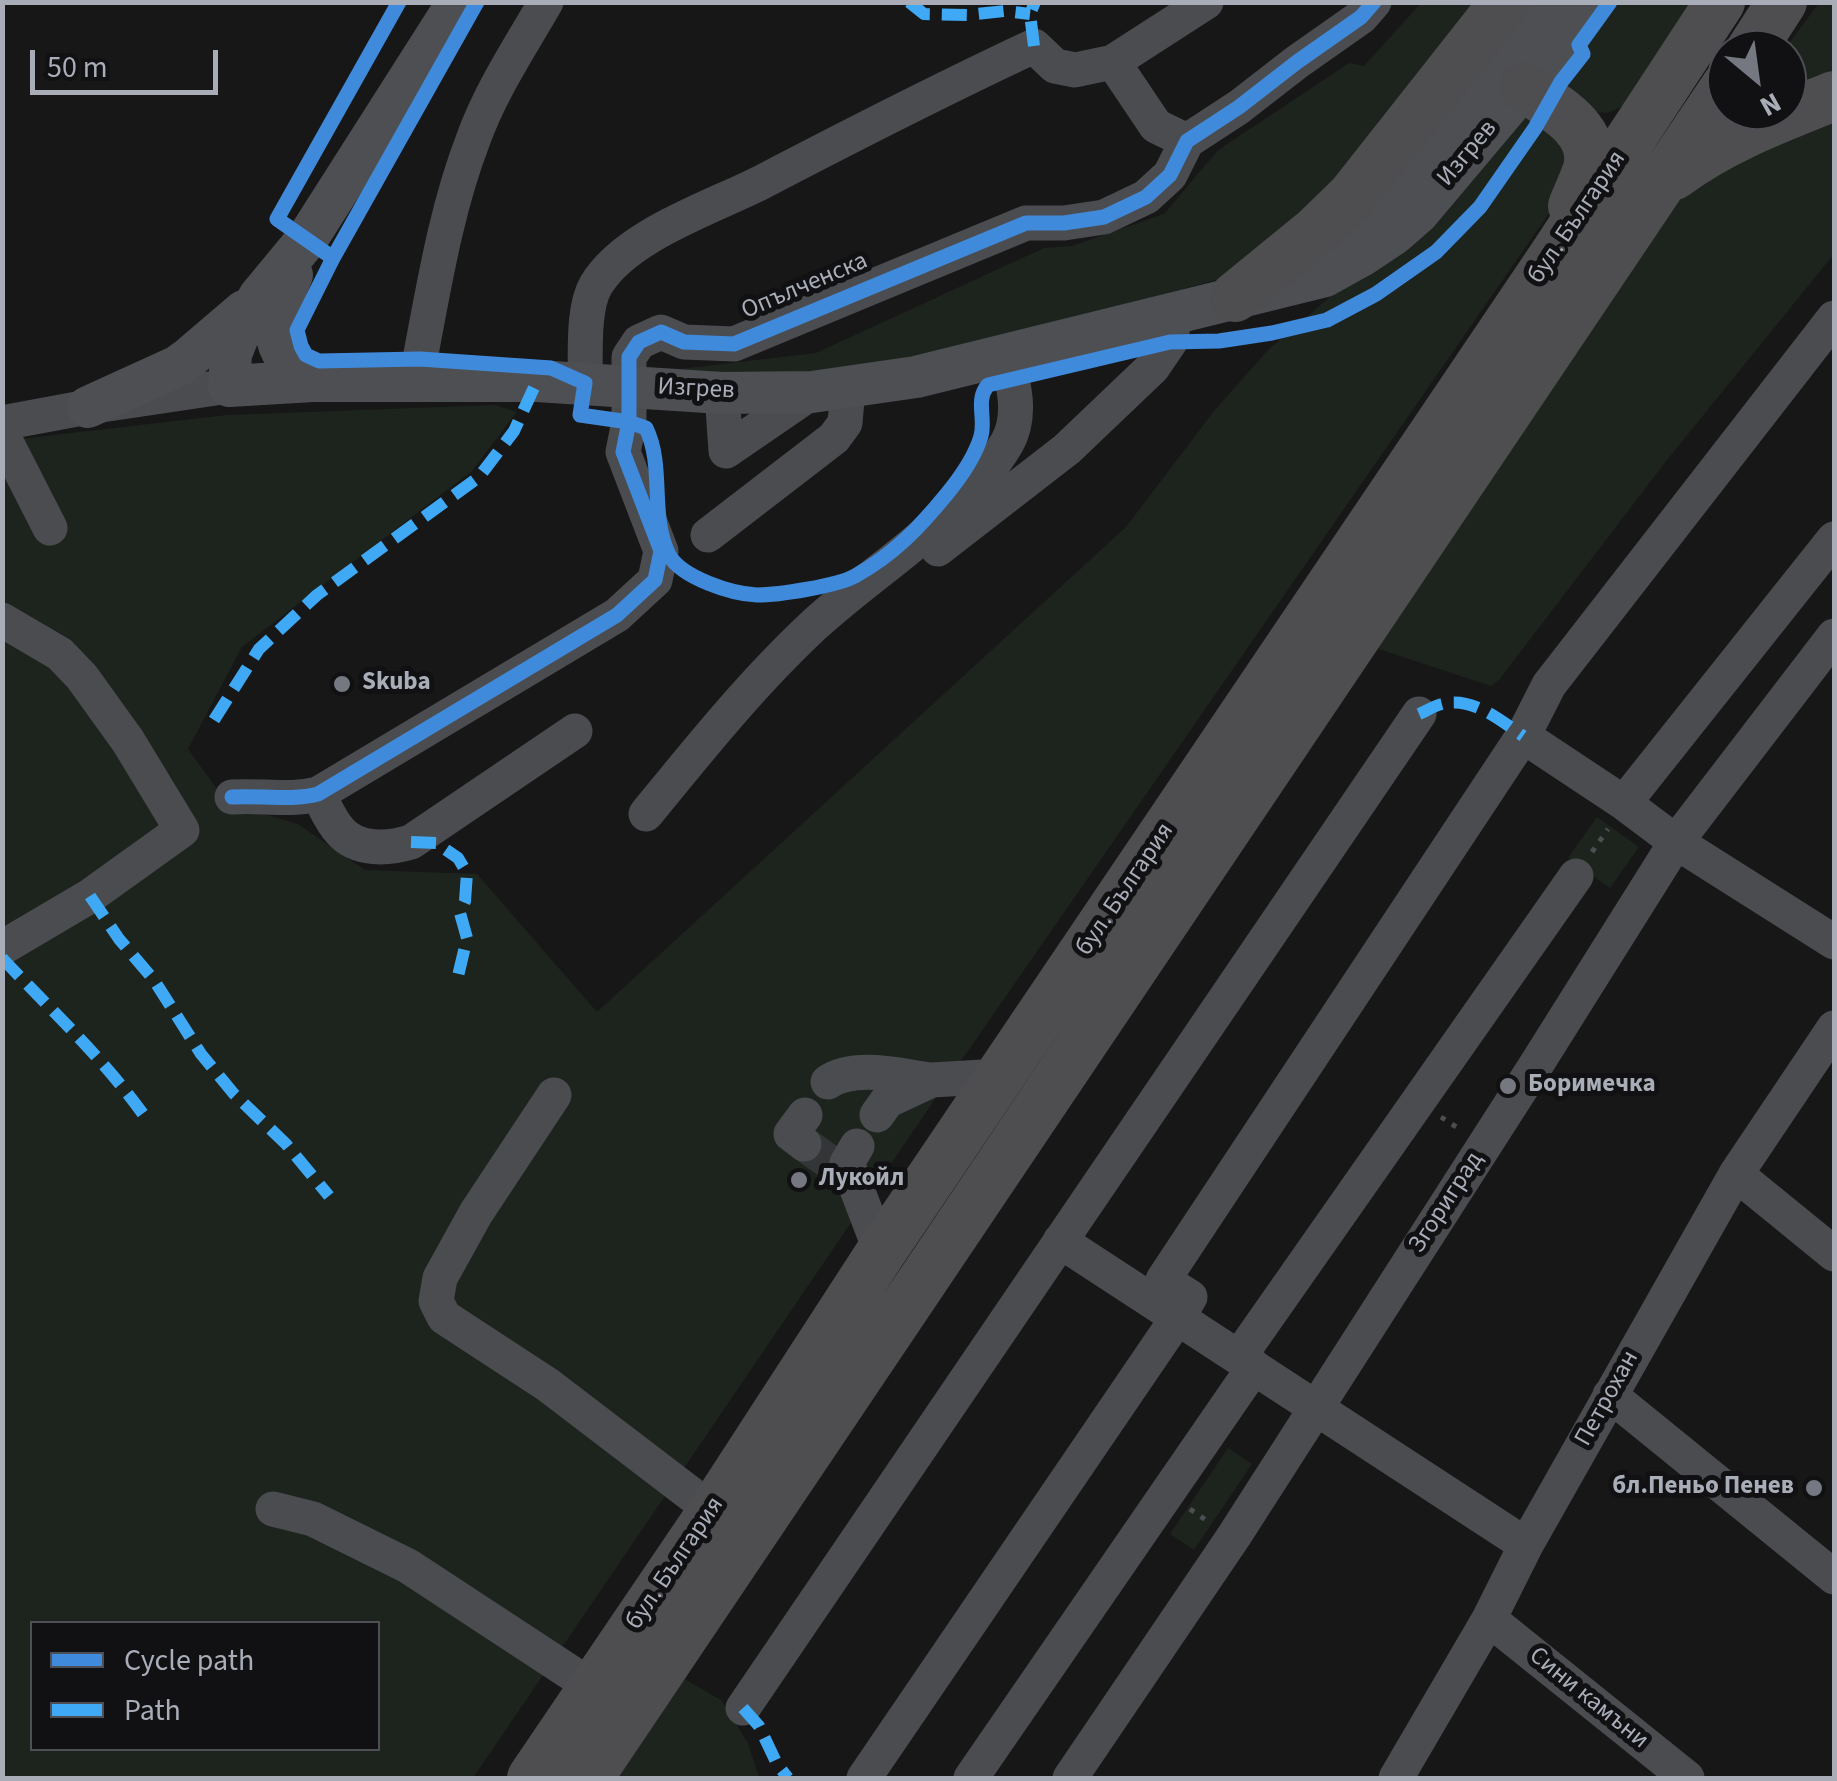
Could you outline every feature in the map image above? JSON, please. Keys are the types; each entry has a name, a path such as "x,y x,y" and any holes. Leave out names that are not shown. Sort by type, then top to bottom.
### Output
{"highway":[{"path":"1248,294 1352,196 1506,2"},
{"name":"бул. България","path":"1764,30 1782,2"},
{"path":"1524,87 1572,119 1609,123 1633,110 1715,11"},
{"name":"бул. България","path":"532,1778 1715,11"},
{"path":"1658,187 1700,156 1834,96"},
{"name":"бул. България","path":"588,1778 1707,115"},
{"path":"1552,257 1588,167 1586,142 1572,119"}],"main road":[{"path":"233,386 234,341 268,304 458,2"},
{"name":"Изгрев","path":"1248,294 1356,229 1389,200 1551,2"},
{"name":"Изгрев","path":"233,386 313,381 586,382 722,394 830,390 916,378 1325,276 1394,234 1418,213 1590,2"},
{"path":"268,304 287,361 313,381"},
{"path":"88,406 190,358 268,304"}],"street":[{"path":"420,360 442,244 473,138 546,2"},
{"path":"586,382 588,310 594,288 624,254 669,225 1034,46 1054,66 1075,70 1113,62 1206,2"},
{"name":"Опълченска","path":"318,794 617,615 655,580 661,551 623,452 629,422 628,357 639,342 661,332 684,342 734,344 1026,223 1104,217 1146,196 1170,175 1186,140 1361,17 1374,2"},
{"path":"1113,62 1156,126 1186,140"},
{"path":"917,565 1067,448 1153,368 1170,342 1176,311"},
{"path":"864,1778 1178,1317 1190,1297 1163,1280 1523,736 1549,685 1834,318"},
{"path":"646,814 772,666 954,507 979,480 1008,440 1014,423 1014,388 1006,354"},
{"name":"Изгрев","path":"2,422 233,386"},
{"path":"708,535 834,438 845,423 830,390 726,452 722,394"},
{"path":"2,434 50,528"},
{"path":"1624,803 1834,539"},
{"path":"2,620 60,654 82,676 128,740 182,830 90,896 2,948"},
{"name":"Згориград","path":"1070,1778 1234,1536 1676,842 1834,636"},
{"path":"744,1708 1419,714"},
{"path":"232,797 318,794 343,836 362,845 391,848 411,842 575,730"},
{"path":"1523,736 1676,842 1834,942"},
{"path":"971,1778 1168,1494 1246,1362 1417,1102 1576,876"},
{"name":"Петрохан","path":"1396,1778 1489,1620 1526,1545 1736,1174 1834,1028"},
{"path":"828,1082 858,1072 932,1080 1000,1076"},
{"path":"877,1114 887,1101 932,1080"},
{"path":"554,1095 476,1212 440,1278 436,1301 444,1317 548,1385 712,1510"},
{"path":"829,1149 881,1252"},
{"path":"1736,1174 1834,1254"},
{"path":"1060,1241 1526,1545"},
{"path":"1610,1395 1834,1577"},
{"path":"273,1510 313,1519 408,1566 594,1688"},
{"name":"Сини камъни","path":"1489,1620 1687,1778"}],"path":[{"path":"1576,876 1624,803"},
{"path":"1417,1102 1485,1145"},
{"path":"1168,1494 1234,1536"}],"shaded area":[{"path":"1421,3 1483,3 1313,208 1219,279 883,373 810,380 679,369 816,353 1044,248 1072,246 1164,214 1218,150 1349,63 1364,66"},
{"path":"1619,3 1694,3 1626,105 1607,113 1593,112 1562,90 1589,54 1585,45"},
{"path":"1819,3 1834,3 1834,85 1807,96 1807,30 1799,30"},
{"path":"1834,113 1834,254 1667,460 1499,680 1491,686 1373,647 1678,187 1798,130 1807,130 1807,126"},
{"path":"1535,117 1571,139 1552,209 961,1061 473,1778 3,1778 3,444 227,415 495,405 517,412 472,471 242,647 188,749 227,803 298,824 365,870 477,874 597,1012 1126,527 1214,411 1268,350 1331,296 1518,119"},
{"path":"1597,817 1639,847 1610,888 1568,858"},
{"path":"1228,1448 1252,1464 1194,1550 1170,1534"},
{"path":"679,1676 721,1700 748,1743 759,1778 612,1778"}],"tunnel":[{"path":"804,1144 831,1163"}],"marked path":[{"path":"909,2 924,14 1030,14"},
{"path":"1034,46 1030,14 1035,2"},
{"path":"214,720 259,649 317,595 479,477 514,431 537,381"},
{"path":"1419,714 1442,704 1464,703 1485,711 1523,736"},
{"path":"411,842 436,843 458,858 467,873 460,913 467,938 458,976"},
{"path":"90,896 154,980 201,1054 329,1196"},
{"path":"2,958 93,1053 143,1114"},
{"path":"743,1708 759,1726 788,1778"}],"cycle path":[{"path":"333,258 277,219 399,2"},
{"path":"477,2 333,258 297,330 301,346 306,355 319,361 420,359 551,368 585,383 580,415 646,428 655,459 663,540 675,563 709,583 757,595 846,580 905,540 946,495 971,459 981,436 982,397 988,385 1170,342 1219,341 1272,333 1327,320 1376,294 1436,252 1480,207 1583,54 1579,45 1610,2"},
{"path":"232,797 318,794 617,615 655,580 661,551 623,452 629,422 629,357 639,342 661,332 684,342 734,344 1026,223 1104,217 1146,197 1170,175 1187,141 1361,17 1374,2"}],"place":[{"name":"Skuba","path":"342,684"},
{"name":"Боримечка","path":"1508,1086"},
{"name":"Лукойл","path":"799,1180"},
{"name":"бл.Пеньо Пенев","path":"1814,1488"}]}
